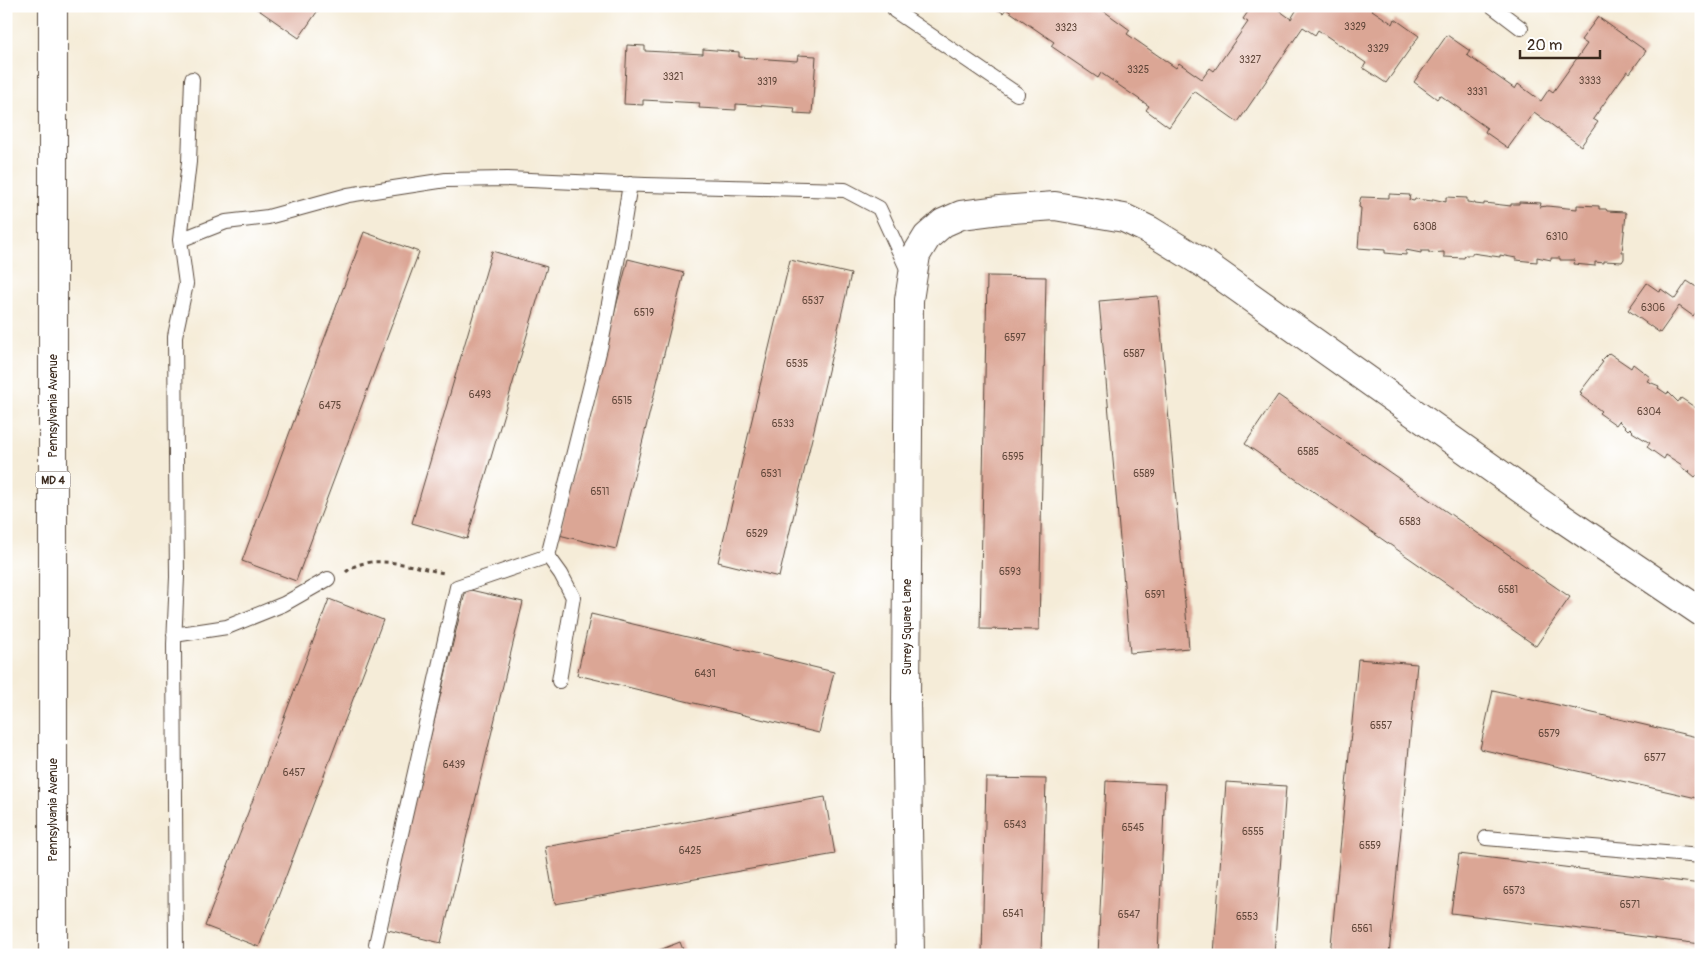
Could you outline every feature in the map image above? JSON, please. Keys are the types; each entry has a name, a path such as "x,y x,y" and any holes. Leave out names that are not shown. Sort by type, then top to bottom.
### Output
{"main road":[{"name":"Pennsylvania Avenue","path":"53,6 53,955"},
{"name":"Surrey Square Lane","path":"910,955 906,699 910,290 916,256 927,237 943,223 961,215 1055,206 1124,218 1149,230 1206,264 1556,514 1701,612"}],"lane":[{"path":"1492,6 1522,28"},
{"path":"894,8 1017,94"},
{"path":"176,955 174,635 177,577 175,336 186,284 180,240 190,162 192,79"},
{"path":"180,240 226,222 268,217 348,195 446,180 507,179 845,190 879,208 910,290"},
{"path":"548,556 600,344 620,252 630,184"},
{"path":"548,556 562,574 573,597 558,681"},
{"path":"376,944 457,587 548,556"},
{"path":"174,635 227,627 284,604 328,579"},
{"path":"1486,838 1701,856"}],"path":[{"path":"345,573 352,567 373,562 403,564 447,574"}],"building":[{"path":"253,6 321,6 299,38"},
{"path":"993,6 1097,6 1130,30 1127,34 1176,68 1179,63 1202,79 1210,68 1214,71 1248,22 1243,19 1252,6 1273,6 1291,19 1299,6 1375,6 1372,10 1393,24 1395,19 1419,36 1386,83 1363,68 1366,63 1318,30 1315,35 1303,27 1238,122 1194,91 1169,127 1146,110 1149,106 1101,73 1098,78 1051,46 1054,42 1006,9 1003,13"},
{"path":"1598,17 1646,51 1630,73 1627,71 1593,119 1598,122 1581,146 1534,112 1508,148 1485,132 1487,128 1440,95 1437,99 1414,82 1447,35 1470,51 1467,55 1515,89 1518,84 1541,101 1549,89 1553,92 1587,44 1581,40"},
{"path":"627,45 645,46 645,51 703,54 703,49 739,52 739,57 797,61 798,55 816,56 812,114 794,113 795,108 736,104 736,110 699,108 700,103 643,100 643,105 624,104"},
{"path":"1389,194 1410,195 1409,200 1414,201 1415,199 1433,201 1433,199 1446,202 1446,197 1467,198 1467,202 1484,205 1484,203 1511,206 1511,204 1519,204 1519,202 1541,203 1540,207 1577,209 1577,205 1599,206 1599,209 1606,209 1607,211 1625,212 1622,252 1624,252 1624,259 1622,262 1595,262 1595,266 1574,264 1575,260 1560,260 1560,258 1551,258 1551,260 1537,257 1537,262 1516,260 1516,258 1500,255 1500,257 1472,253 1472,255 1465,255 1464,258 1444,257 1444,252 1429,253 1429,251 1421,251 1421,253 1406,250 1406,255 1385,253 1385,250 1358,248 1361,197 1389,198"},
{"path":"364,232 419,252 296,581 242,561"},
{"path":"492,251 547,267 467,539 412,523"},
{"path":"628,259 684,273 616,549 559,535"},
{"path":"790,260 851,274 779,577 718,562"},
{"path":"987,276 1046,277 1039,630 980,629"},
{"path":"1687,281 1701,290 1701,306 1693,316 1679,306 1660,333 1628,310 1647,283 1660,292 1661,289 1675,299"},
{"path":"1158,296 1189,648 1130,653 1099,301"},
{"path":"1609,353 1631,368 1633,364 1650,377 1647,381 1659,386 1658,388 1667,394 1668,392 1678,402 1681,398 1699,410 1697,413 1701,415 1701,478 1697,475 1695,477 1689,470 1688,472 1681,467 1682,465 1666,455 1664,459 1647,447 1650,443 1632,432 1630,428 1628,430 1619,421 1616,425 1599,413 1601,411 1580,395 1582,393 1580,392 1603,362 1601,361"},
{"path":"1278,395 1570,597 1536,646 1245,444"},
{"path":"466,589 523,602 441,943 384,929"},
{"path":"329,599 383,620 259,947 205,926"},
{"path":"591,614 834,672 819,733 577,675"},
{"path":"1358,659 1417,664 1389,955 1330,955"},
{"path":"1493,690 1701,738 1701,799 1480,749"},
{"path":"986,778 1046,779 1041,955 982,955"},
{"path":"1106,781 1165,784 1158,955 1098,955"},
{"path":"1226,782 1286,786 1274,955 1214,955"},
{"path":"825,797 835,854 555,904 545,847"},
{"path":"1459,854 1701,884 1701,944 1451,913"},
{"path":"680,942 685,955 647,955"}]}
